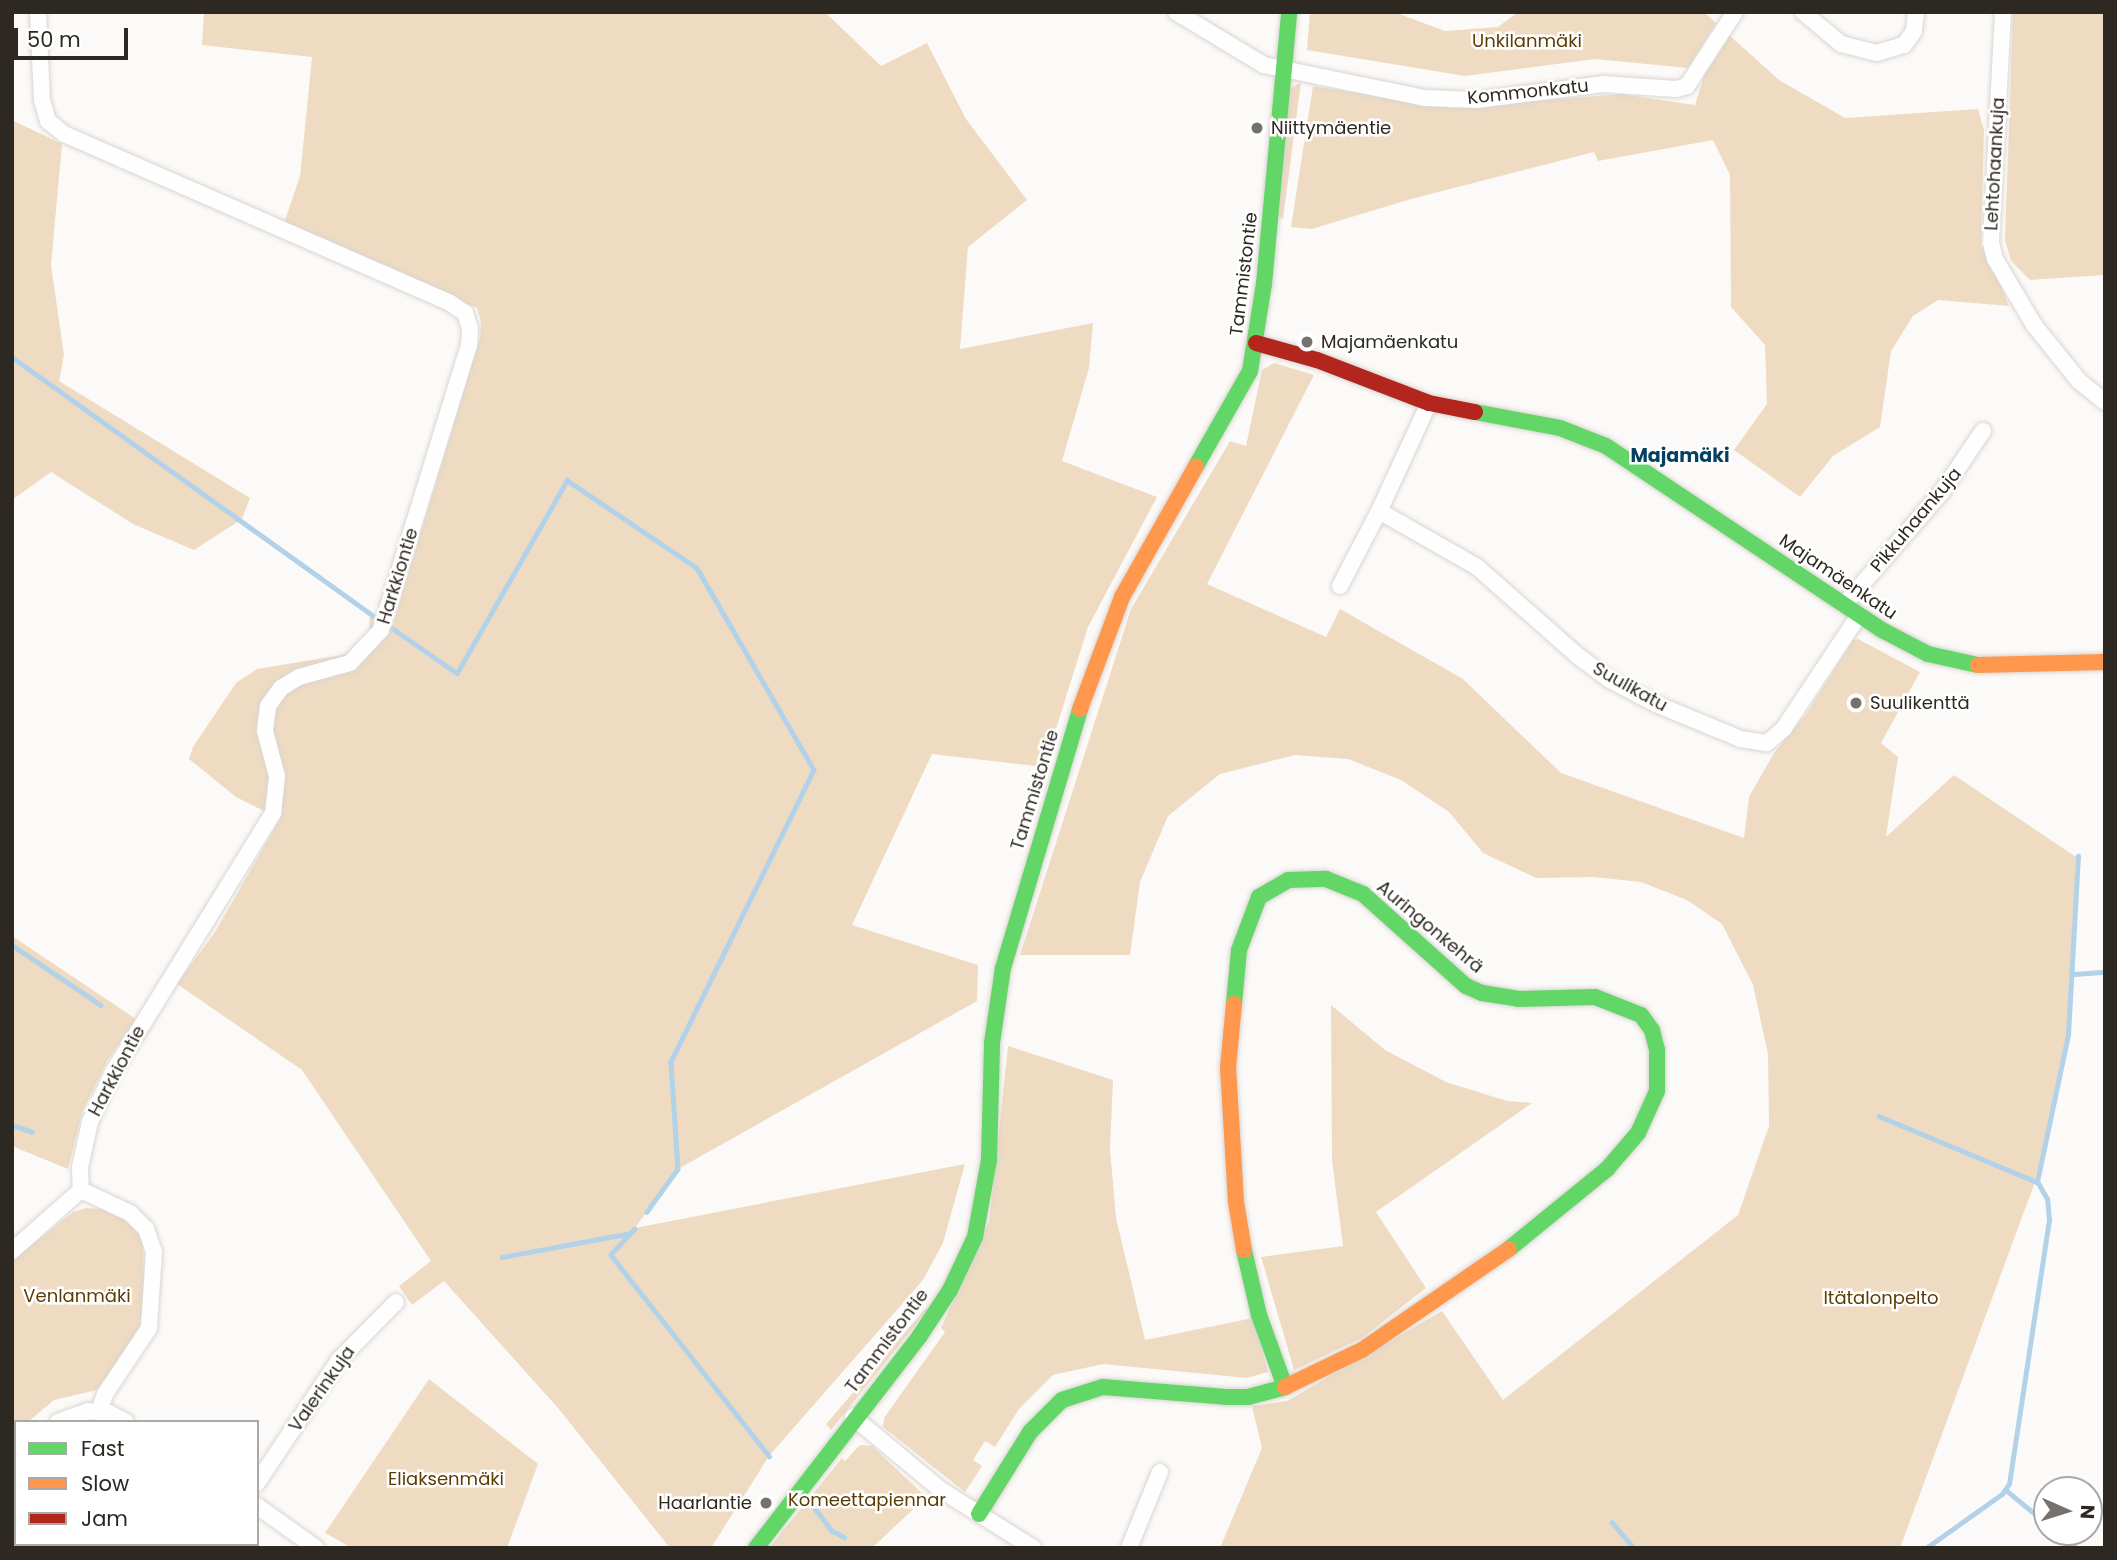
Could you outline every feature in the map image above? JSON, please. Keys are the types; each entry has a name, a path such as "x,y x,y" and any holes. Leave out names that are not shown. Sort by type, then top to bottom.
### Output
{"street":[{"name":"Harkkiontie","path":"37,12 42,100 48,121 64,134 450,303 465,313 470,328 469,345 381,631 350,663 299,677 281,688 268,706 265,731 277,776 273,813 108,1081 90,1122 80,1167 81,1190"},
{"path":"1176,12 1242,55 1284,69"},
{"name":"Tammistontie","path":"756,1548 853,1417 919,1337 950,1290 975,1237 989,1160 992,1043 1003,968 1077,717 1122,597 1243,388 1256,342 1289,12"},
{"name":"Kommonkatu","path":"1284,69 1451,100 1495,99 1603,84 1676,89 1696,75 1735,12"},
{"path":"1803,12 1841,44 1877,52 1904,46 1914,31 1916,12"},
{"name":"Lehtohaankuja","path":"2003,12 1993,251 2034,325 2079,381 2105,402"},
{"name":"Majamäenkatu","path":"1256,342 1318,360 1429,403 1560,428 1606,446 1859,615 1910,646 1965,663 2105,662"},
{"path":"1340,586 1379,511 1429,403"},
{"name":"Pikkuhaankuja","path":"1844,605 1941,493 1983,431"},
{"name":"Suulikatu","path":"1379,511 1477,567 1610,680 1754,743 1767,743 1784,728 1859,615"},
{"name":"Auringonkehrä","path":"979,1514 1030,1432 1062,1400 1103,1387 1248,1397 1285,1387 1335,1365 1393,1329 1529,1236 1607,1169 1638,1133 1657,1091 1657,1049 1652,1030 1641,1015 1595,997 1518,999 1482,993 1466,986 1379,906 1326,879 1288,880 1259,897 1244,930 1232,992 1228,1067 1231,1147 1246,1259 1259,1315 1285,1387"},
{"path":"12,1251 81,1190 130,1213 146,1229 154,1252 149,1328 105,1394 99,1412"},
{"name":"Valerinkuja","path":"259,1480 339,1360 396,1302"},
{"path":"62,1420 76,1412 99,1412 121,1420"},
{"path":"853,1417 927,1480 1033,1548"},
{"path":"1129,1548 1160,1472"},
{"path":"259,1507 316,1548"}],"green space":[{"path":"204,12 825,12 881,66 927,43 966,119 1027,200 968,247 960,349 1093,323 1089,368 1062,461 1157,497 1088,627 1044,767 932,754 852,925 978,965 977,1001 678,1169 635,1228 965,1164 943,1243 923,1280 769,1456 711,1548 670,1548 558,1408 444,1281 412,1305 399,1286 431,1261 302,1070 177,984 215,932 280,819 236,797 189,759 193,747 236,683 257,669 348,654 369,634 370,613 392,627 480,338 481,322 477,308 284,223 300,176 312,57 202,45"},
{"name":"Unkilanmäki","path":"1310,12 1394,12 1445,31 1498,27 1518,12 1704,12 1716,23 1688,68 1595,59 1465,76 1307,50"},
{"path":"2013,12 2105,12 2105,275 2030,280 2011,261 2005,240"},
{"path":"1729,35 1779,80 1845,118 1978,109 1984,130 1981,247 1986,248 2009,306 1938,300 1913,316 1891,351 1880,427 1833,456 1800,497 1734,450 1767,404 1765,345 1731,307 1730,175 1713,140 1598,161 1594,152 1411,199 1312,229 1291,227 1313,86 1452,108 1621,94 1695,105 1705,73"},
{"path":"1301,82 1283,219 1278,216 1290,89"},
{"path":"12,120 62,144 51,265 64,355 59,381 250,498 242,519 194,550 133,524 51,472 12,500"},
{"name":"Itätalonpelto","path":"1274,363 1314,375 1207,584 1326,637 1340,609 1463,679 1561,773 1744,838 1749,797 1774,753 1807,713 1853,640 1858,639 1920,672 1881,743 1898,757 1886,837 1954,775 2076,857 2069,1034 2035,1182 1900,1548 1220,1548 1262,1448 1252,1406 1287,1401 1442,1311 1503,1400 1738,1215 1769,1126 1768,1054 1753,985 1722,924 1687,900 1641,882 1594,877 1536,878 1483,853 1449,812 1401,780 1348,759 1295,755 1220,774 1168,816 1140,882 1130,955 1020,955 1131,609 1230,441 1246,446 1262,370"},
{"path":"12,936 136,1019 107,1061 82,1113 68,1169 12,1146"},
{"path":"1331,1005 1385,1050 1446,1082 1507,1101 1532,1103 1376,1212 1426,1288 1362,1338 1294,1370 1261,1257 1343,1246 1332,1160"},
{"path":"1008,1046 1113,1080 1110,1149 1116,1218 1145,1340 1253,1318 1268,1372 1247,1378 1103,1364 1053,1375 1019,1409 995,1447 985,1441 973,1460 982,1466 965,1492 883,1427 884,1418 945,1332 941,1328 989,1222"},
{"name":"Venlanmäki","path":"86,1208 102,1209 123,1219 138,1231 143,1241 144,1302 138,1336 97,1390 54,1400 30,1420 14,1420 12,1436 12,1261 73,1212"},
{"path":"926,1308 928,1309 831,1430 826,1424"},
{"name":"Eliaksenmäki","path":"429,1379 538,1464 507,1548 352,1548 325,1533"},
{"name":"Komeettapiennar","path":"860,1445 872,1446 926,1497 872,1548 769,1548 842,1458 845,1461"}],"waterway":[{"path":"12,357 373,615"},
{"path":"392,628 457,673 567,480 697,568 814,770 671,1062 678,1169 647,1212"},
{"path":"1926,1548 2002,1494 2009,1484 2049,1220 2047,1199 2037,1182 2068,1035 2078,856"},
{"path":"12,945 101,1005"},
{"path":"2074,974 2105,972"},
{"path":"1879,1116 2037,1182"},
{"path":"12,1125 32,1132"},
{"path":"635,1229 611,1255 769,1456"},
{"path":"502,1257 631,1233"},
{"path":"2006,1490 2033,1512"},
{"path":"808,1499 831,1530 844,1537"},
{"path":"1612,1522 1634,1548"}],"traffic: fast":[{"path":"1196,466 1250,371 1264,284 1289,12"},
{"path":"1475,412 1560,428 1606,446 1882,630 1928,654 1978,665"},
{"path":"756,1548 919,1337 950,1290 975,1237 989,1160 992,1043 1003,968 1080,709"},
{"path":"1234,1004 1239,950 1259,897 1288,880 1326,879 1363,894 1466,986 1482,993 1518,999 1595,997 1641,1015 1652,1030 1657,1050 1657,1091 1638,1133 1607,1169 1509,1249"},
{"path":"979,1514 1030,1432 1062,1400 1103,1387 1226,1397 1248,1397 1285,1387 1259,1315 1244,1250"}],"traffic: slow":[{"path":"1080,709 1122,597 1196,466"},
{"path":"1978,665 2105,662"},
{"path":"1234,1004 1228,1067 1236,1202 1244,1250"},
{"path":"1285,1387 1362,1350 1509,1249"}],"traffic: jam":[{"path":"1256,343 1317,360 1429,403 1475,412"}],"place":[{"name":"Niittymäentie","path":"1257,128"},
{"name":"Majamäenkatu","path":"1307,342"},
{"name":"Suulikenttä","path":"1856,703"},
{"name":"Haarlantie","path":"766,1503"}],"district":[{"name":"Majamäki","path":"1680,456"}]}
